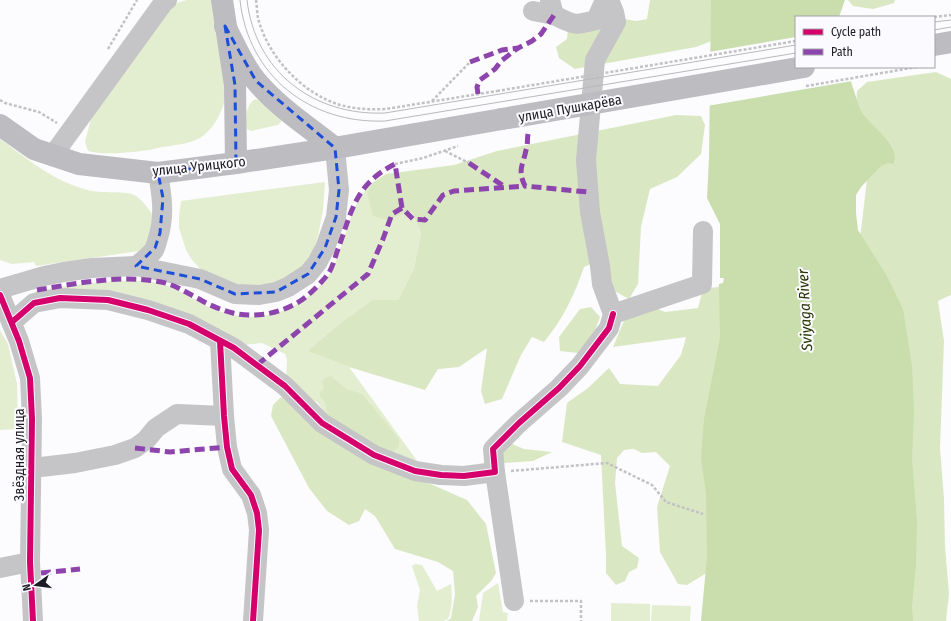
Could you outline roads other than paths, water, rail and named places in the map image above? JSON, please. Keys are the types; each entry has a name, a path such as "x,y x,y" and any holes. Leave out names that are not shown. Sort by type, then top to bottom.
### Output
{"main road":[{"path":"222,0 235,85 236,163"},
{"path":"225,26 242,61 256,82 271,97 335,148"},
{"path":"935,45 951,42"},
{"name":"улица Пушкарёва","path":"335,148 798,68"},
{"name":"улица Урицкого","path":"0,125 34,149 79,164 158,174 335,148"}],"street":[{"path":"53,155 164,2 167,0"},
{"path":"533,11 552,8 572,24 579,24 596,20 605,0"},
{"path":"514,601 493,449 519,423 559,388 580,366 609,328 613,314 602,284 590,212 586,160 594,60 616,22 609,0"},
{"path":"0,289 44,276 64,272 92,268 136,266 200,279 235,294 259,295 276,292 288,287 308,274 317,264 331,233 336,217 339,190 335,148"},
{"path":"136,266 146,259 155,248 160,233 162,198 158,174"},
{"path":"613,314 702,284 703,231"},
{"name":"Звёздная улица","path":"0,295 12,322 30,378 32,419 30,562 33,621"},
{"path":"12,322 34,303 60,298 108,300 148,310 188,324 234,348 285,386 322,424 374,455 415,471 441,475 464,476 495,472"},
{"path":"220,341 227,447 232,469 251,495 257,513 259,530 253,621"},
{"path":"32,467 75,463 115,455 135,448 146,440 156,428 178,414 224,416"},
{"path":"0,568 30,562"}],"water":[{"name":"Sviyaga River","path":"711,0 845,0 839,16 795,16 795,68 847,68 861,111 884,136 895,157 893,164 888,163 881,166 861,187 856,195 856,213 858,230 888,278 903,309 912,366 914,411 912,459 917,522 916,563 912,607 913,621 701,621 707,557 706,493 701,459 704,419 720,338 719,284 723,283 724,278 720,278 720,224 707,198"}],"tram line":[{"path":"240,0 245,27 255,51 270,72 287,90 308,104 332,114 358,120 385,121 795,53"},
{"path":"247,0 252,26 262,48 275,68 292,85 312,98 335,107 359,112 385,113 795,45"},
{"path":"935,22 951,20"},
{"path":"935,30 951,27"}]}
